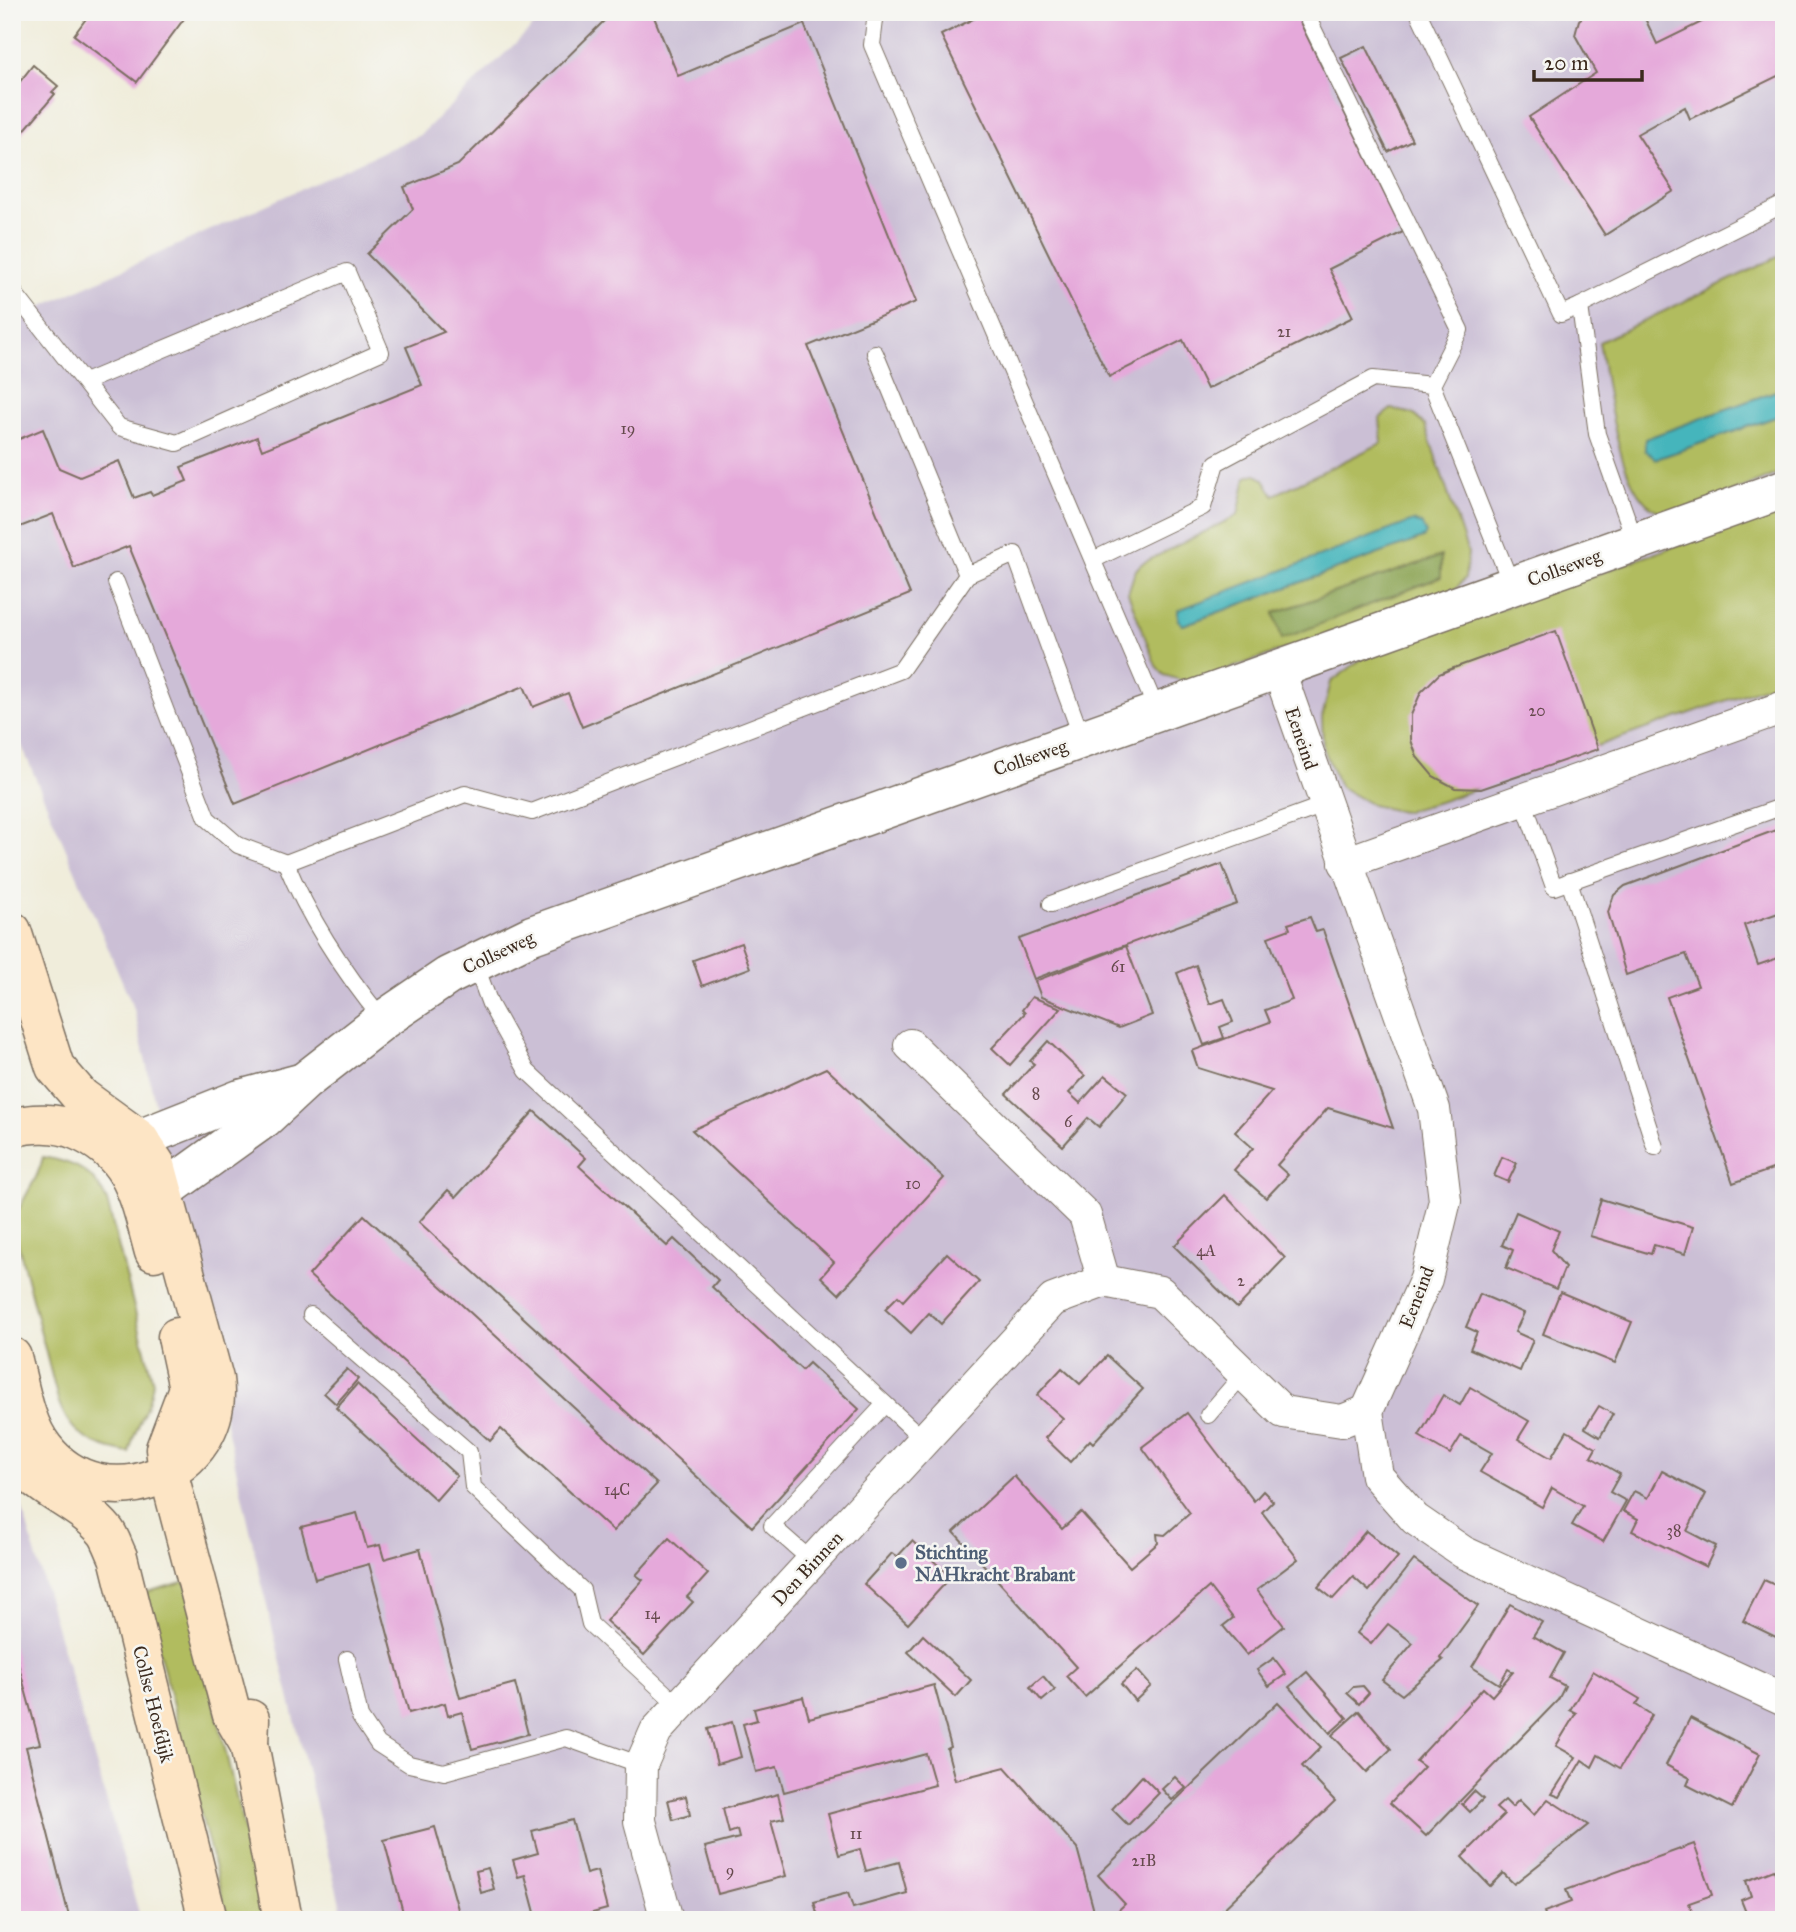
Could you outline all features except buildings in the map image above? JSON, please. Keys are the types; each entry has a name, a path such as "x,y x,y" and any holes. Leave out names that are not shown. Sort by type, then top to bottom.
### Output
{"main road":[{"path":"12,931 55,1068 126,1145 156,1166 165,1190 216,1397 206,1431 179,1463 145,1481 114,1486 26,1463"},
{"path":"12,1128 28,1124 70,1127 126,1145"},
{"path":"126,1145 124,1165 139,1198 187,1376 186,1401 165,1449 179,1463 232,1715 249,1744 283,1920"},
{"path":"12,1357 31,1423 44,1449 26,1463"},
{"name":"Collse Hoefdijk","path":"26,1463 108,1534 118,1557 208,1920"}],"street":[{"name":"Collseweg","path":"165,1190 256,1125 305,1081 383,1020 474,961 532,935 1784,489"},
{"name":"Eeneind","path":"1279,671 1324,805 1434,1109 1445,1200 1426,1279 1367,1411"},
{"path":"1345,863 1784,707"},
{"path":"910,1045 1085,1215 1104,1281 1160,1292 1283,1412 1342,1421 1367,1411 1377,1476 1416,1519 1463,1552 1784,1700"},
{"name":"Collseweg","path":"126,1145 240,1099 305,1081"},
{"name":"Den Binnen","path":"667,1920 640,1821 641,1765 656,1731 1054,1300 1104,1281"}],"lane":[{"path":"876,12 872,45 1158,713"},
{"path":"1305,12 1460,330 1432,385 1512,586"},
{"path":"1418,12 1562,314 1784,204"},
{"path":"12,290 119,427 177,443 381,352 347,272 85,382"},
{"path":"1580,306 1597,433 1635,541"},
{"path":"875,353 967,575"},
{"path":"1093,560 1203,507 1216,463 1373,379 1432,385"},
{"path":"116,582 207,818 238,845 286,863 466,794 532,812 901,670 967,575 1014,554 1082,738"},
{"path":"1522,800 1554,887 1784,806"},
{"path":"1051,904 1324,805"},
{"path":"286,863 305,909 349,978 383,1020"},
{"path":"1569,881 1655,1147"},
{"path":"474,961 489,1004 527,1071 925,1441"},
{"path":"310,1315 469,1452 473,1487 582,1590 590,1624 678,1706"},
{"path":"1208,1415 1244,1373"},
{"path":"813,1562 772,1526 885,1404"},
{"path":"347,1659 360,1717 378,1744 409,1764 444,1772 566,1738 641,1765"}],"shaded area":[{"path":"548,12 1784,12 1784,1918 1781,1920 344,1920 265,1598 134,1009 12,723 12,320 420,135"},
{"path":"12,1471 31,1539 141,1920 12,1920"}],"green space":[{"path":"1784,254 1784,388 1646,439 1656,459 1784,414 1784,472 1684,509 1672,512 1654,509 1639,494 1627,472 1611,414 1599,342"},
{"path":"1391,409 1413,414 1425,425 1468,553 1465,578 1456,589 1189,683 1164,675 1156,666 1128,593 1135,571 1141,564 1238,515 1246,477 1255,474 1264,480 1274,495 1382,443 1380,418","holes":["1423,538 1183,625 1178,620","1441,557 1441,577 1282,638 1274,613"]},
{"path":"1784,507 1784,680 1439,802 1402,812 1372,805 1339,786 1323,747 1322,717 1331,682 1363,658"},
{"path":"1441,556 1441,577 1282,639 1274,613"},
{"path":"43,1157 82,1170 96,1182 107,1201 153,1382 149,1401 129,1453 85,1438 69,1423 58,1400 13,1224"},
{"path":"186,1581 265,1920 228,1920 144,1593"}],"water":[{"path":"1784,388 1784,414 1656,459 1645,450 1645,439"},
{"path":"1413,521 1422,524 1426,534 1423,538 1183,625 1178,620 1178,610"}],"place":[{"name":"Stichting NAHkracht Brabant","path":"901,1563"}]}
